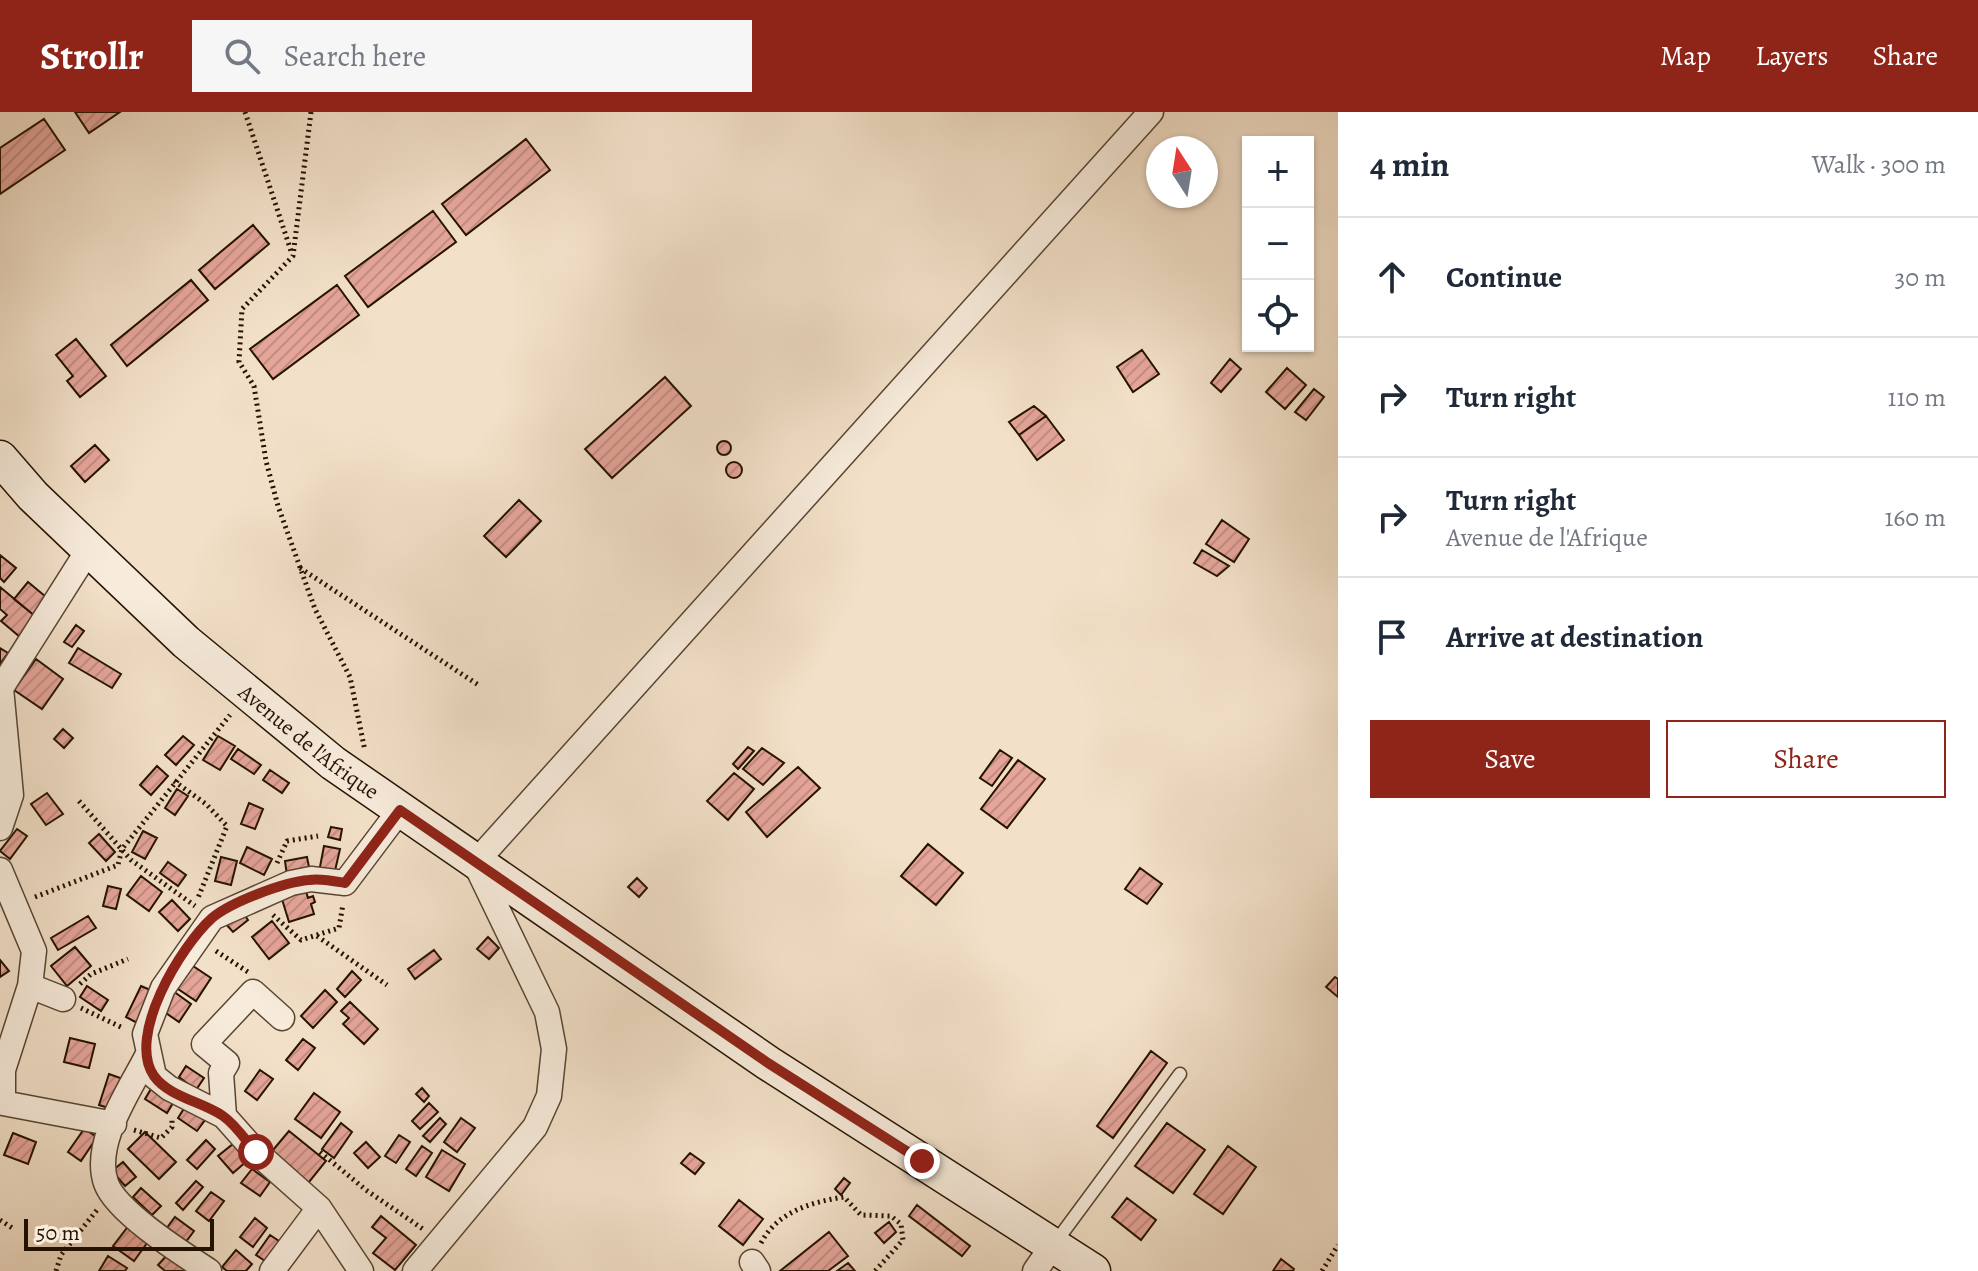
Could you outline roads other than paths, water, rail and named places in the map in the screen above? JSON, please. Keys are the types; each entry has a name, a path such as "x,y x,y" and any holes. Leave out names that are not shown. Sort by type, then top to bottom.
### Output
{"main road":[{"name":"Avenue de l'Afrique","path":"0,458 33,496 186,642 333,763 1044,1258 1093,1271"}],"street":[{"path":"415,1271 535,1127 549,1096 554,1049 547,1012 475,863 1151,112"},
{"path":"0,828 11,795 3,740 1,688 89,549"},
{"path":"361,1271 319,1208 256,1152 224,1116 183,1096 154,1076 147,1056 145,1034 163,988 195,941 203,912 311,879 345,883 387,801"},
{"path":"0,870 34,951 30,986 2,1070 1,1112 114,1124"},
{"path":"30,986 63,999"},
{"path":"224,1116 221,1073 227,1063 204,1044 253,992 282,1018"},
{"path":"147,1056 114,1124 104,1164 105,1182 124,1208 209,1271"},
{"path":"272,1271 319,1208"}],"lane":[{"path":"1044,1258 1180,1074"}]}
